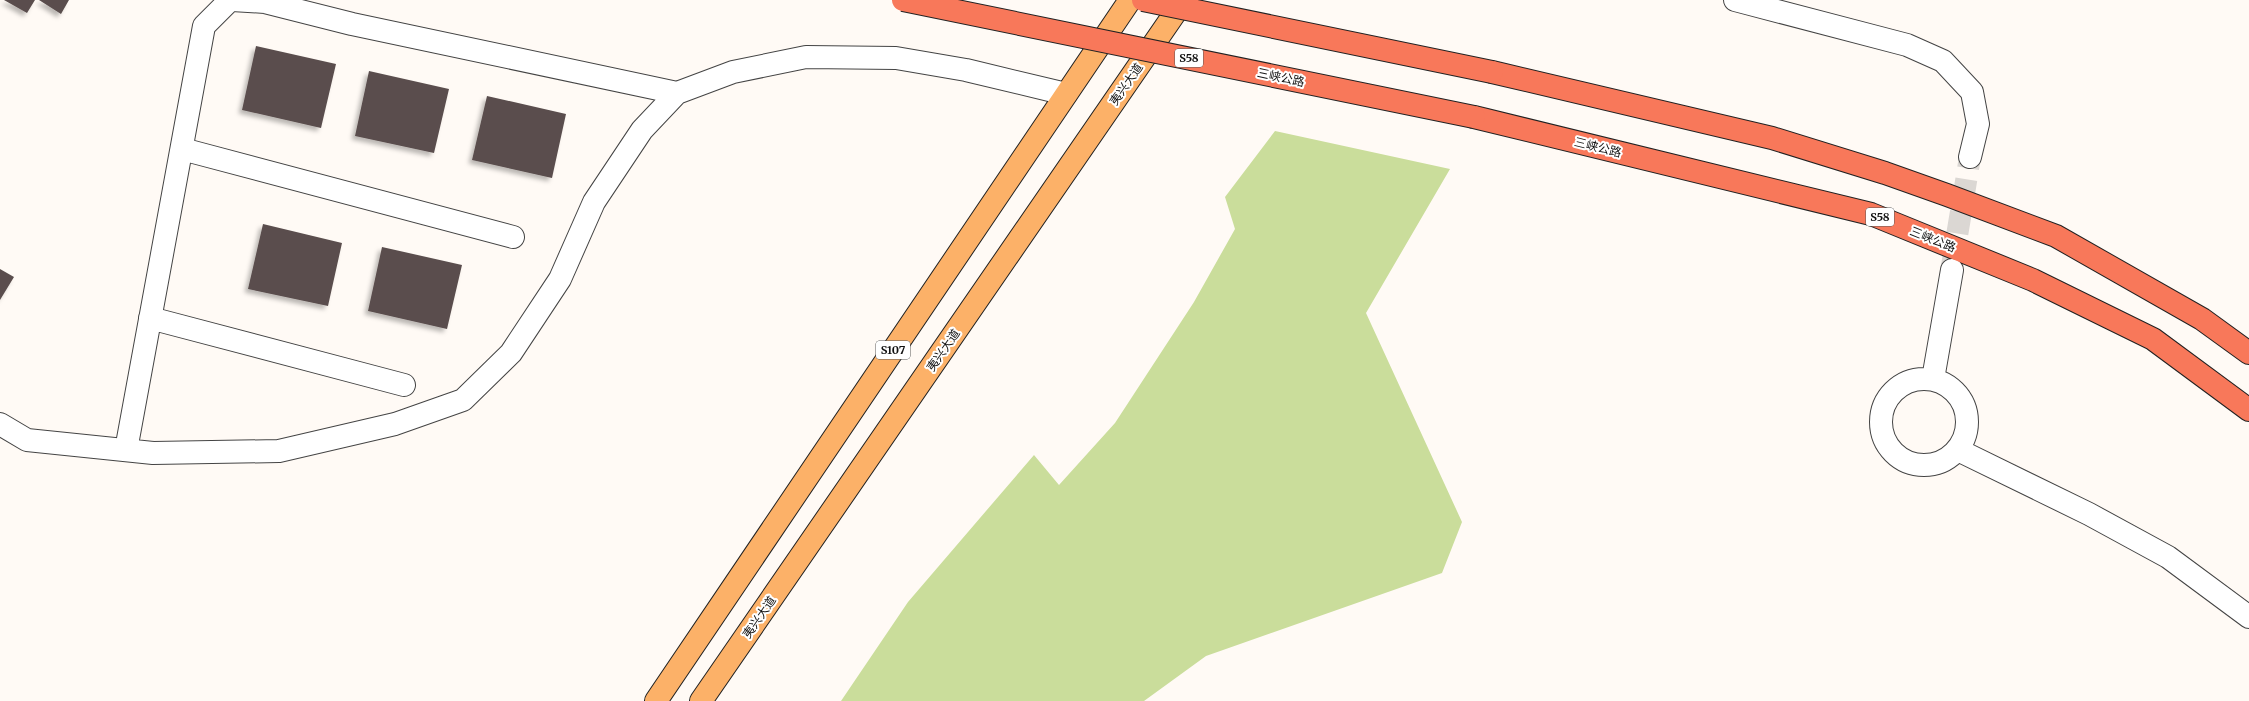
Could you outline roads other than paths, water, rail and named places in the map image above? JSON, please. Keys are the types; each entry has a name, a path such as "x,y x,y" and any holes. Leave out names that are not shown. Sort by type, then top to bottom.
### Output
{"highway":[{"name":"三峡公路","path":"903,0 1474,117 1872,214 2034,280 2153,339 2249,410"},
{"path":"1143,0 1492,72 1772,138 1885,173 2056,236 2202,319 2249,353"}],"main road":[{"name":"S107","path":"656,701 1130,0"},
{"name":"夷兴大道","path":"701,701 1184,0"}],"street":[{"path":"126,450 204,26 231,0 265,2 352,24 677,93"},
{"path":"1735,0 1907,45 1943,61 1972,92 1978,124 1970,157"},
{"path":"0,424 27,440 153,453 279,451 395,424 463,400 511,353 560,279 594,202 642,130 677,93 733,72 806,56 896,58 966,70 1066,94"},
{"path":"182,149 513,237"},
{"path":"1933,379 1952,270"},
{"path":"150,318 404,385"},
{"path":"1919,379 1933,379 1946,385 1958,394 1966,407 1968,422 1965,437 1958,450 1946,460 1932,465 1917,465 1903,460 1892,452 1884,440 1880,427 1881,414 1886,401 1894,390 1906,382 1919,379"},
{"path":"1958,450 2089,514 2168,557 2249,617"}],"tunnel":[{"path":"1952,266 1970,157"}]}
